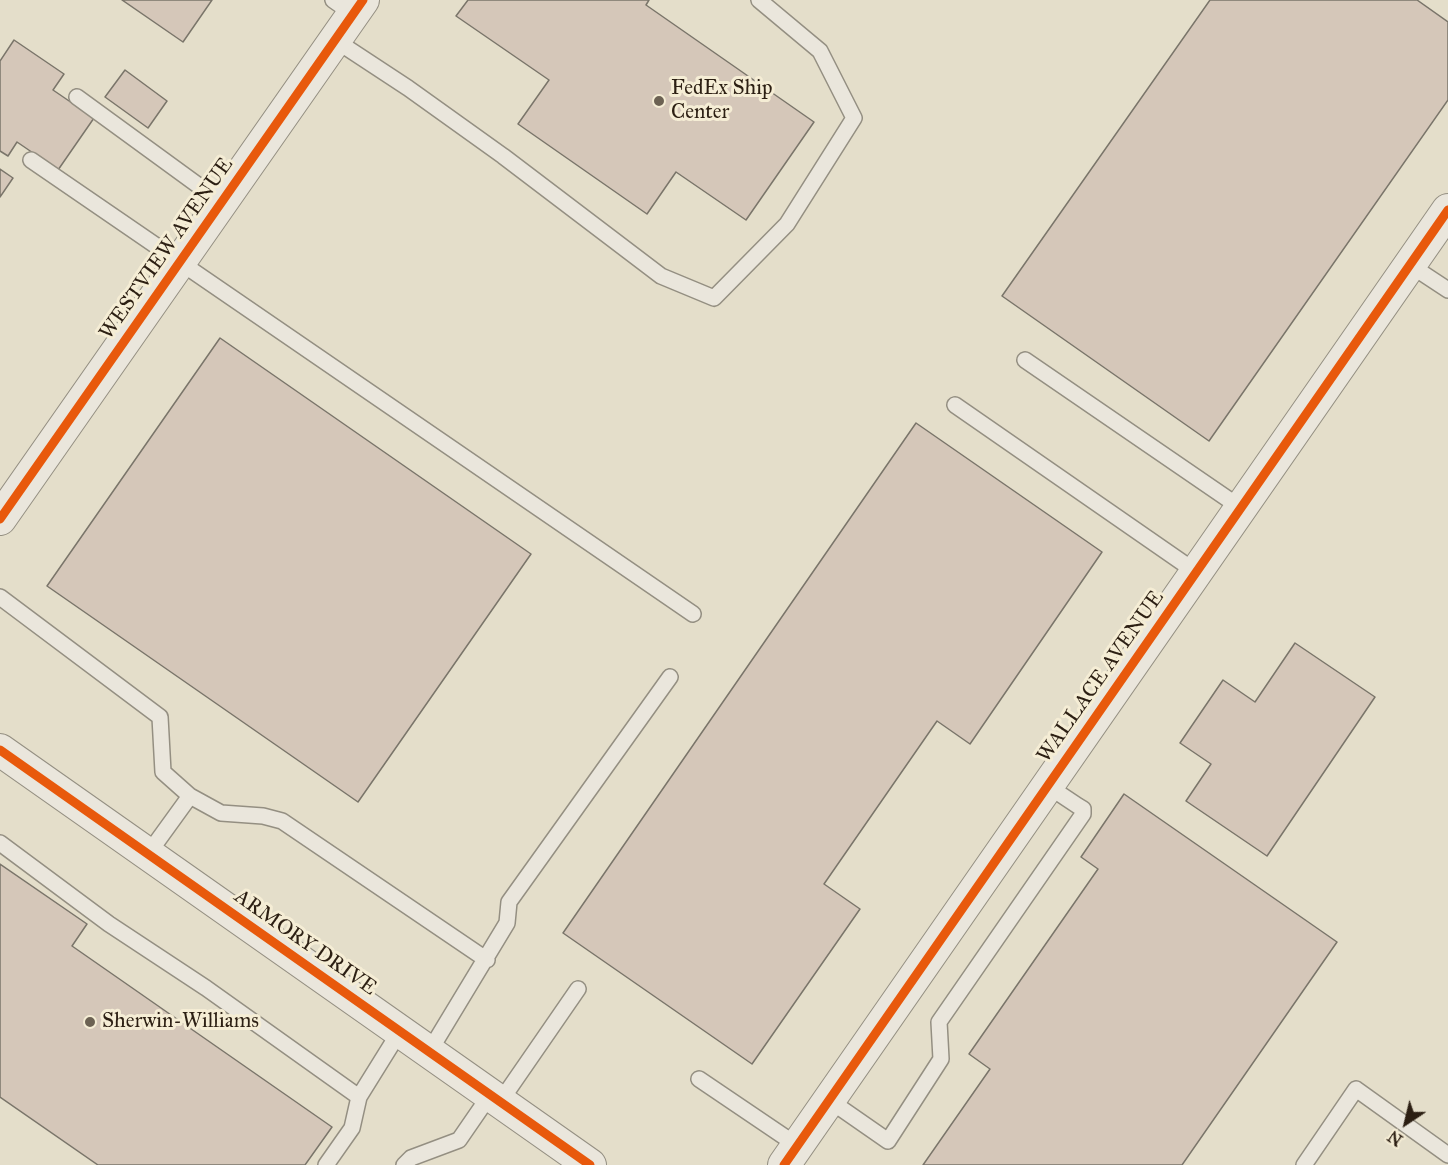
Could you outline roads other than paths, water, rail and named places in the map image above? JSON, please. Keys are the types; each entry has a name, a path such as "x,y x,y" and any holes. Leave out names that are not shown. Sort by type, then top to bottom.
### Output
{"street":[{"name":"WESTVIEW AVENUE","path":"0,519 335,40 350,5"},
{"name":"WALLACE AVENUE","path":"791,1155 1448,210"},
{"name":"ARMORY DRIVE","path":"0,750 590,1165"}],"lane":[{"path":"335,40 408,88 493,149 662,276 714,298 787,224 854,118 820,51 759,0"},
{"path":"77,97 221,202"},
{"path":"31,160 693,614"},
{"path":"1410,265 1448,290"},
{"path":"1025,360 1240,508"},
{"path":"955,405 1196,572"},
{"path":"0,597 160,717 163,772 190,796 222,813 263,816 282,821 487,960"},
{"path":"429,1052 487,960 507,923 509,902 670,677"},
{"path":"829,1101 888,1141 941,1059 939,1022 1083,814 1083,809 1048,786"},
{"path":"148,854 190,796"},
{"path":"0,843 110,924 207,988 359,1097"},
{"path":"404,1165 411,1158 459,1140 495,1098 578,988"},
{"path":"326,1165 352,1128 359,1097 400,1031"},
{"path":"699,1079 791,1155"},
{"path":"1304,1165 1356,1089 1448,1155"}],"place":[{"name":"FedEx Ship Center","path":"659,101"},
{"name":"Sherwin-Williams","path":"90,1022"}]}
